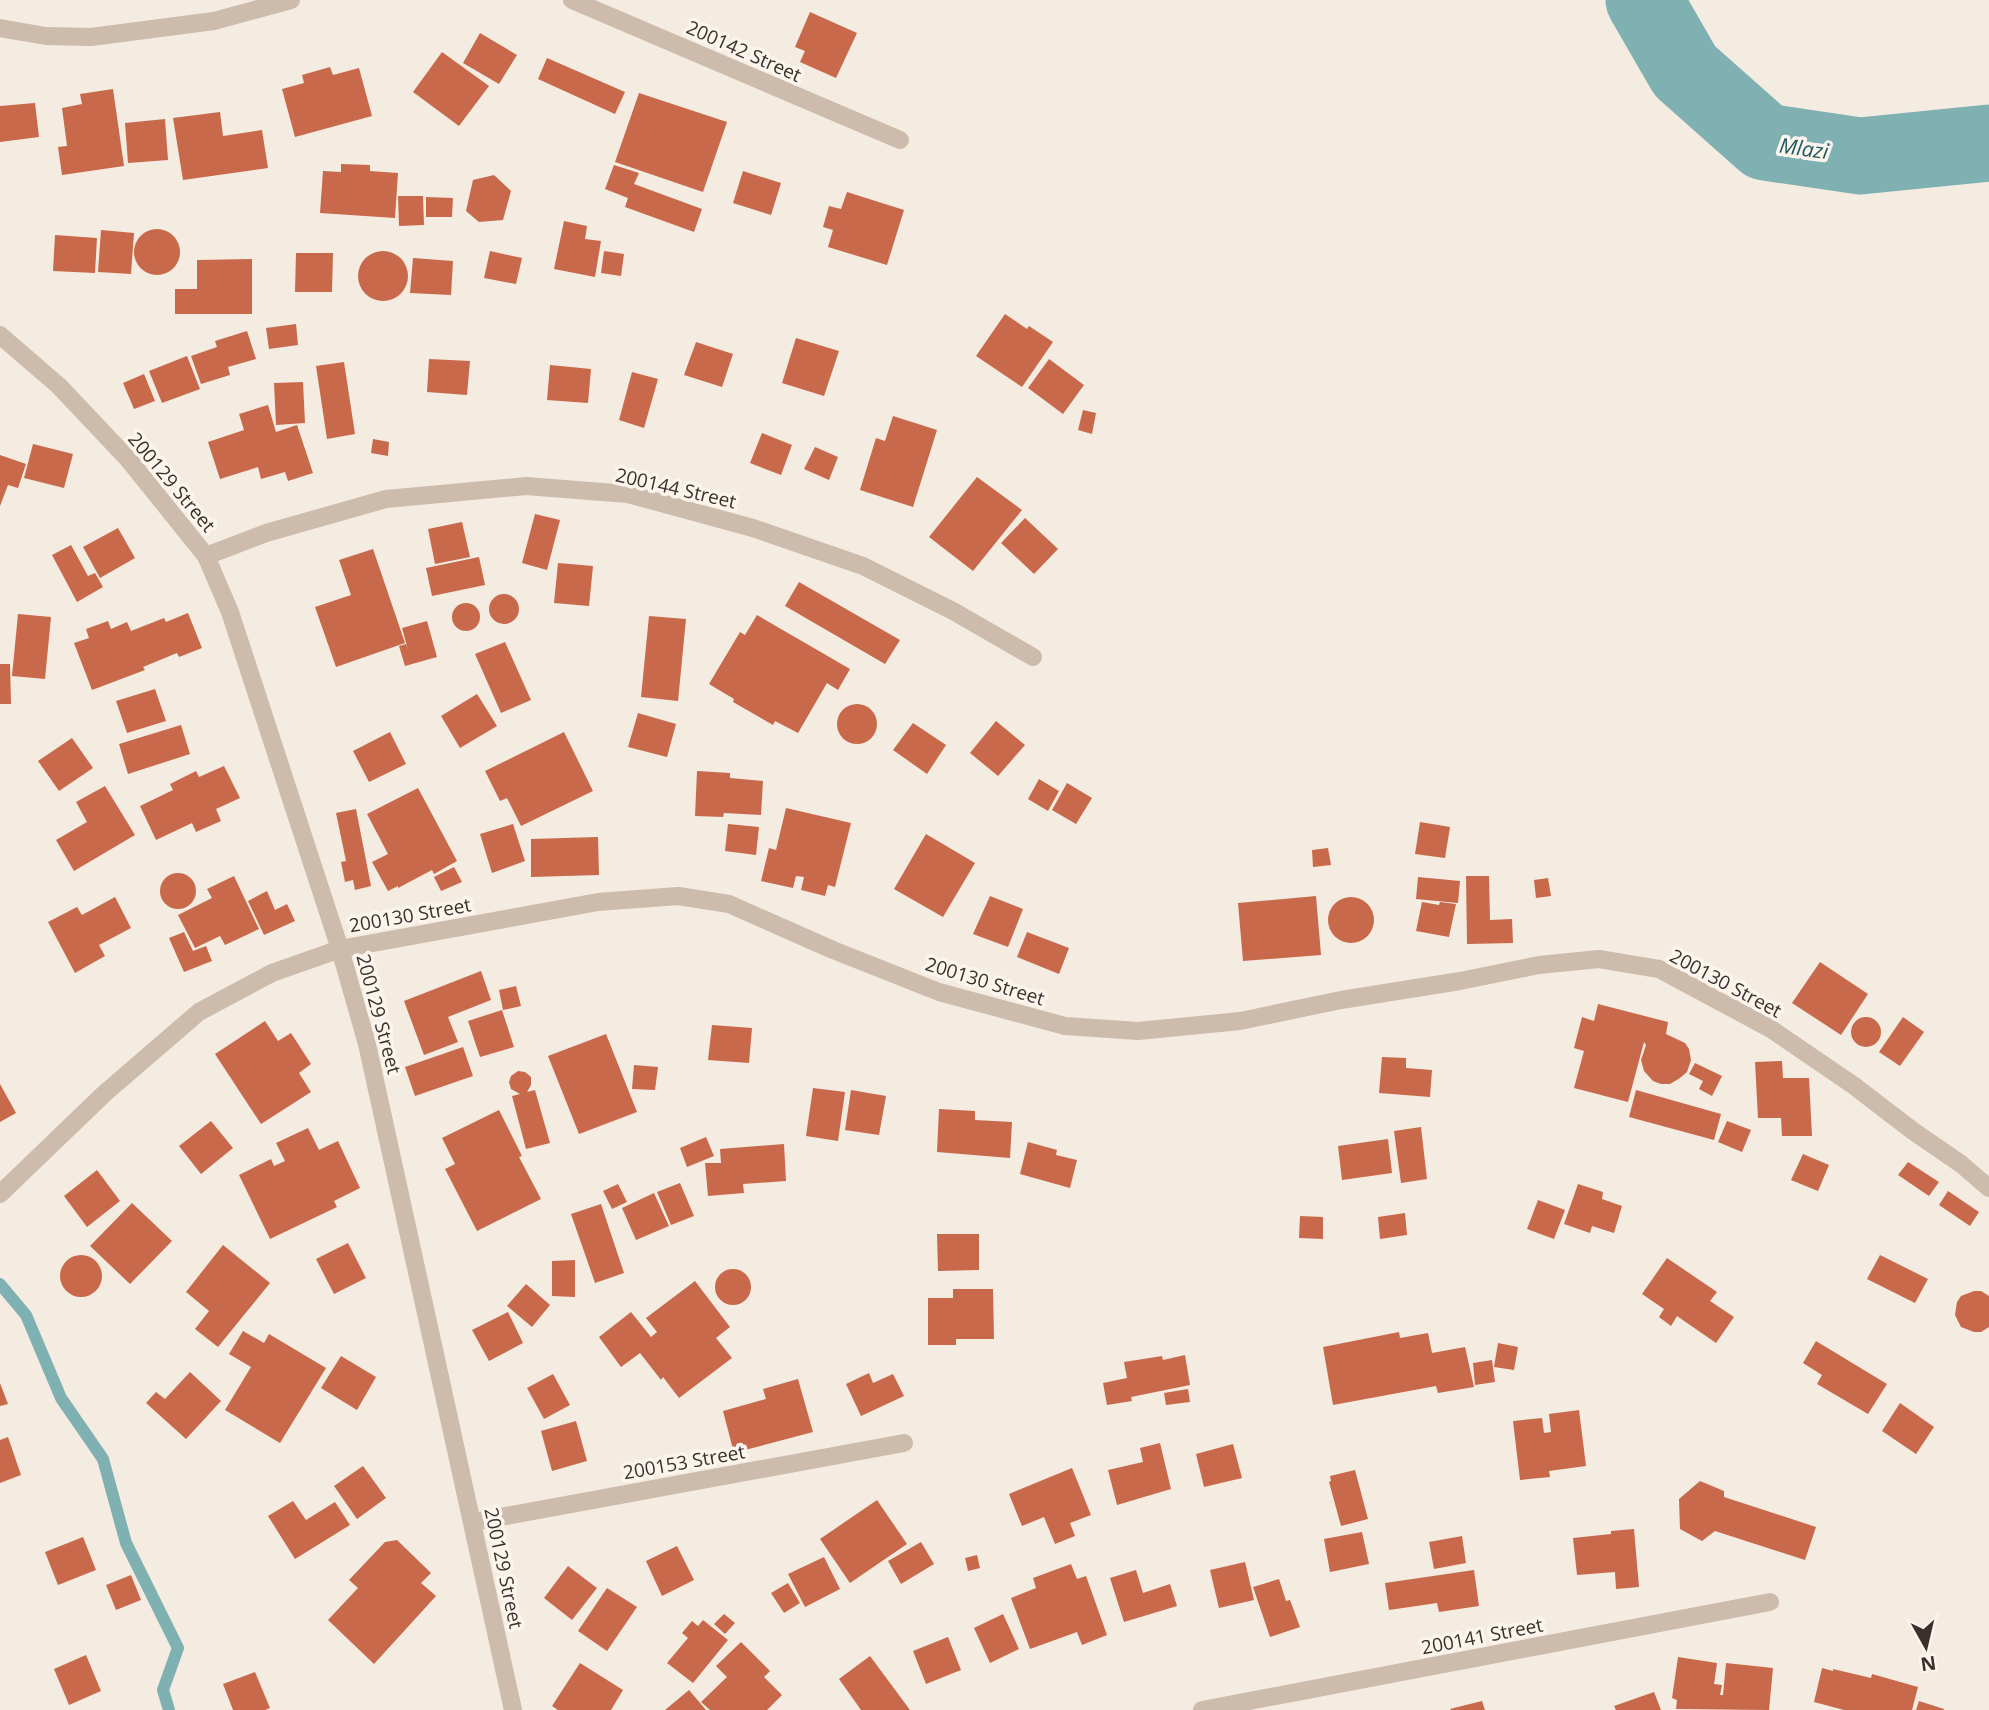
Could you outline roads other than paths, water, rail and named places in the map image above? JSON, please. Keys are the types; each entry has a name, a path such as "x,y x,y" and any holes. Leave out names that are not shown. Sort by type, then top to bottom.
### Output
{"street":[{"path":"0,29 46,36 91,37 214,21 291,0"},
{"name":"200142 Street","path":"572,0 900,140"},
{"name":"200129 Street","path":"0,335 59,386 128,459 205,556 230,612 340,949 367,1045 513,1710"},
{"name":"200144 Street","path":"205,556 266,533 386,499 526,486 628,494 753,528 863,566 953,611 1033,657"},
{"name":"200130 Street","path":"0,1194 105,1093 199,1012 272,973 340,949 598,902 678,896 729,904 833,950 939,992 1065,1026 1138,1031 1240,1021 1539,965 1599,958 1659,969 1771,1029 1853,1085 1961,1164 1989,1188"},
{"name":"200153 Street","path":"473,1522 904,1443"},
{"name":"200141 Street","path":"1202,1710 1770,1602"}],"waterway":[{"name":"Mlazi","path":"1644,0 1685,71 1765,142 1860,156 1989,143"},
{"path":"0,1284 26,1315 61,1398 103,1459 126,1543 178,1648 163,1690 169,1710"}]}
